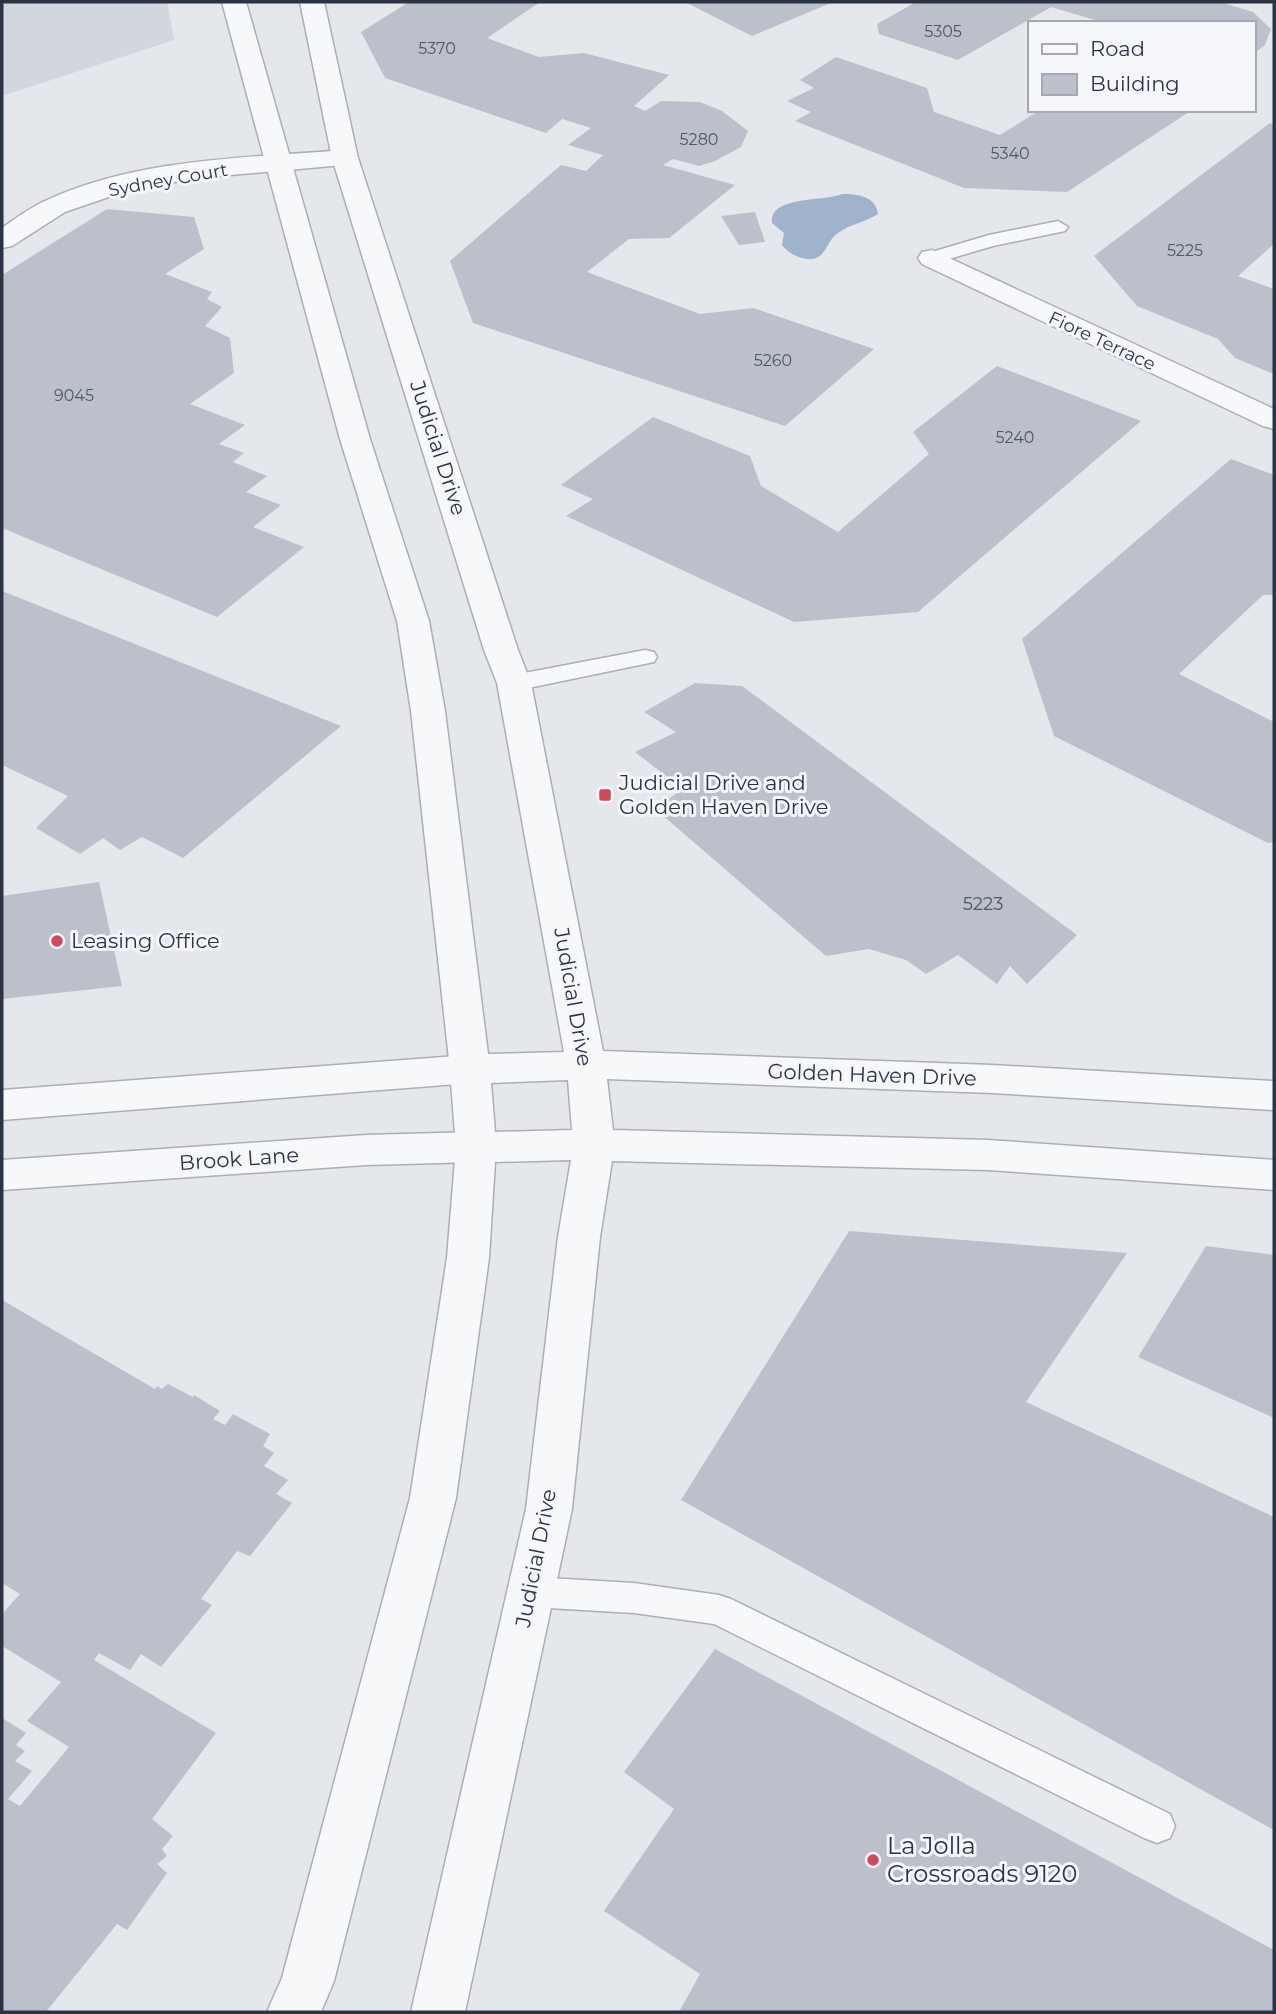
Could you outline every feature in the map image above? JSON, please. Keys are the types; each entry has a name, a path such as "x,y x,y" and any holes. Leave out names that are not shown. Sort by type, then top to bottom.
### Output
{"street":[{"path":"234,2 355,439 413,621 428,711 470,1069 476,1147 468,1258 433,1498 308,1982 294,2012"},
{"name":"Judicial Drive","path":"312,2 345,159 501,650 514,683 586,1065 594,1145 579,1237 549,1509 438,2012"},
{"name":"Sydney Court","path":"2,240 57,206 122,184 278,164 345,159"},
{"name":"Fiore Terrace","path":"932,258 1274,421"},
{"name":"Golden Haven Drive","path":"470,1069 586,1065 992,1079 1274,1095"},
{"path":"2,1105 470,1069"},
{"path":"476,1147 594,1145 988,1155 1274,1175"},
{"name":"Brook Lane","path":"2,1175 366,1150 476,1147"}],"lane":[{"path":"932,258 989,241 1058,227"},
{"path":"514,683 645,657"},
{"path":"531,1592 634,1598 719,1610 1157,1826"}],"shaded area":[{"path":"2,2 167,2 174,40 2,96"}],"water":[{"path":"842,194 870,200 878,214 838,233 816,258 800,258 785,249 782,245 784,233 772,223 773,214 779,208 800,201"}],"building":[{"path":"409,2 540,2 487,38 539,57 584,53 669,75 634,106 645,111 661,101 700,102 722,111 748,131 741,147 715,161 699,166 673,159 663,165 735,185 669,238 629,239 587,272 700,314 753,308 874,349 785,426 473,323 450,261 561,165 586,171 603,155 568,145 591,128 562,119 546,133 385,78 361,32"},
{"path":"685,2 833,2 752,36"},
{"path":"916,2 1220,2 1253,12 1271,29 1265,45 1255,52 1255,21 1098,21 1051,7 958,60 879,34 877,24"},
{"path":"836,57 927,88 934,112 1000,135 1037,112 1189,112 1067,192 964,188 795,121 811,112 787,101 814,88 800,80"},
{"path":"1270,123 1274,125 1274,244 1238,276 1274,289 1274,374 1235,358 1218,339 1137,306 1094,256"},
{"path":"107,209 194,217 204,249 165,274 212,292 207,299 222,307 205,326 230,338 234,373 190,404 245,425 219,444 244,453 233,462 267,476 246,492 281,505 253,527 304,547 217,617 2,528 2,275"},
{"path":"755,212 765,242 739,245 721,216"},
{"path":"997,366 1141,421 918,612 794,622 566,516 593,499 561,485 653,417 750,456 761,486 838,532 929,454 913,432"},
{"path":"1231,459 1274,475 1274,595 1263,595 1179,674 1274,722 1274,842 1268,843 1054,736 1022,639"},
{"path":"2,591 341,726 183,858 142,837 120,850 103,838 80,854 36,828 68,796 2,765"},
{"path":"695,683 742,686 1077,935 1027,984 1010,966 997,984 958,955 926,974 906,960 869,949 826,956 661,814 670,798 683,789 635,752 676,732 644,712"},
{"name":"Leasing Office","path":"99,882 122,986 2,999 2,896"},
{"path":"849,1231 1127,1253 1026,1402 1274,1517 1274,1830 681,1500"},
{"path":"1206,1246 1274,1255 1274,1418 1138,1357"},
{"path":"2,1300 155,1389 157,1386 162,1389 168,1384 193,1397 194,1395 220,1411 213,1419 225,1425 233,1414 270,1434 263,1446 274,1453 264,1466 288,1480 276,1494 292,1503 250,1556 237,1551 201,1599 212,1605 161,1667 141,1654 130,1670 99,1653 94,1660 216,1733 152,1819 173,1836 162,1849 167,1856 157,1864 167,1873 127,1930 117,1924 46,2012 2,2012 2,1718 26,1733 16,1745 25,1751 15,1761 32,1771 8,1799 20,1806 69,1747 27,1721 61,1682 2,1646 2,1614 20,1594 2,1583"},
{"name":"La Jolla Crossroads 9120","path":"715,1649 1274,1950 1274,2012 679,2012 700,1974 604,1911 674,1809 624,1772"}],"place":[{"name":"Judicial Drive and Golden Haven Drive","path":"605,795"},
{"name":"Leasing Office","path":"57,941"},
{"name":"La Jolla Crossroads 9120","path":"873,1860"}]}
